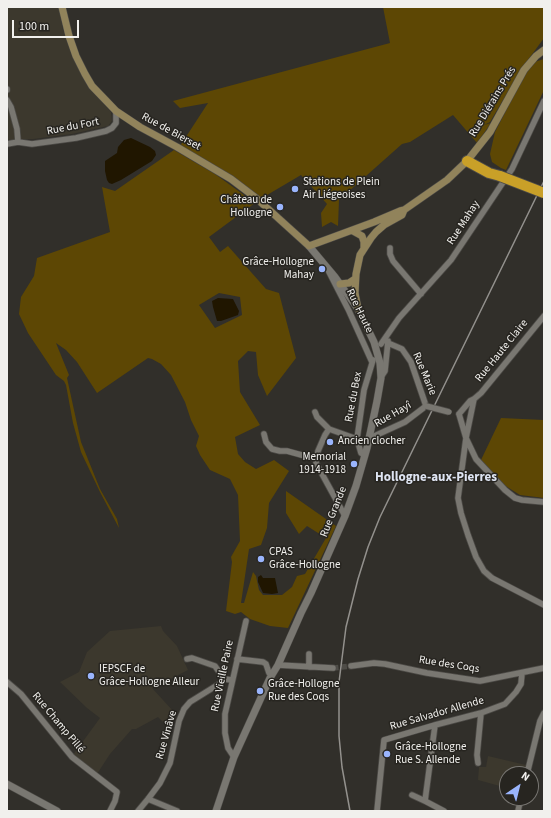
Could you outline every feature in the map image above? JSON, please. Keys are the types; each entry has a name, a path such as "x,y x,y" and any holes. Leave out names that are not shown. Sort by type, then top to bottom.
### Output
{"highway":[{"path":"469,159 497,175 544,193"}],"main road":[{"name":"Rue de Bierset","path":"62,7 69,36 76,56 85,74 92,86 116,111 140,127 177,146 231,179 256,198 308,246"},
{"name":"Rue Diérains Prés","path":"308,246 388,216 400,210 404,210 447,180 469,159 496,122 524,70 531,61 544,50"},
{"name":"Rue Diérains Prés","path":"358,309 355,293 355,279 359,260 364,248 376,232 402,215 404,210"},
{"path":"352,230 362,236 364,248"},
{"path":"340,284 349,283 355,279"}],"street":[{"path":"7,100 11,107 17,128 18,142"},
{"name":"Rue Mahay","path":"385,344 387,335 399,318 451,260 512,169 544,101"},
{"name":"Rue du Fort","path":"7,144 18,142 32,144 76,138 106,131 112,128 116,123 116,111"},
{"name":"Rue Grande","path":"216,811 234,757 278,665 345,516 370,438 381,378 377,348 358,309 340,284 308,246"},
{"path":"390,248 390,254 393,261 421,294"},
{"name":"Rue Haute","path":"327,268 373,361"},
{"name":"Rue Haute Claire","path":"459,414 470,400 474,399 544,316"},
{"path":"381,378 385,371 385,344"},
{"name":"Rue Marie","path":"385,344 402,349 411,362 426,406"},
{"name":"Rue du Bex","path":"357,439 364,390 373,361"},
{"path":"474,399 466,438 458,498 461,513 476,557 484,571 492,578 544,605"},
{"name":"Rue Hayî","path":"370,438 405,422 426,406 459,414"},
{"path":"315,412 317,417 329,430 357,439 361,453 365,455"},
{"path":"459,414 466,438 476,459 505,490 515,498 544,502"},
{"path":"329,430 322,440 316,463 345,516"},
{"path":"264,434 266,442 272,449 287,451 316,459"},
{"name":"Rue Vieille Paire","path":"234,757 228,748 224,726 228,679 237,659 246,621"},
{"path":"309,654 309,667"},
{"path":"187,659 192,658 215,666 228,679"},
{"path":"237,659 263,662 266,664 269,673 272,675"},
{"name":"Rue des Coqs","path":"351,666 374,663 385,664 427,673 480,681 544,668"},
{"path":"278,665 333,668"},
{"name":"Rue Salvador Allende","path":"377,811 384,740 481,713 505,704 518,688 522,673"},
{"name":"Rue Vinâve","path":"138,811 160,783 170,763 177,726 181,714 190,702 228,679"},
{"name":"Rue Champ Pillé","path":"7,682 21,694 72,757 117,792 115,801 110,811"},
{"path":"478,762 477,755 481,713"},
{"path":"529,766 540,721 544,713"},
{"path":"425,801 435,725"},
{"path":"7,784 57,811"},
{"path":"412,795 444,811"},
{"path":"148,799 177,811"}],"shaded area":[{"path":"7,7 59,7 63,30 74,60 92,91 111,112 112,121 108,126 72,134 33,139 7,140"},
{"path":"383,7 544,7 544,38 522,68 490,122 484,125 491,123 477,143 453,115 410,142 402,144 339,200 338,226 331,222 322,227 321,213 327,204 301,175 262,198 216,167 180,146 208,103 180,108 173,101 390,43"},
{"path":"544,59 544,90 506,170 492,162 490,154 495,132 531,63"},
{"path":"131,138 150,147 155,151 156,155 152,161 121,180 112,184 109,183 105,171 105,161 117,153 118,147 124,140"},
{"path":"174,150 215,174 255,203 209,237 220,252 228,246 266,289 279,293 296,358 267,396 258,375 256,352 248,351 238,361 240,392 260,425 235,437 238,454 245,462 256,469 274,460 289,471 269,503 267,528 261,545 249,549 241,603 244,603 253,572 256,576 259,590 263,595 282,595 292,587 297,576 305,574 326,538 307,526 299,534 286,513 286,491 336,526 288,628 270,626 250,619 241,612 235,614 226,611 232,562 231,557 240,541 238,495 230,479 210,470 200,455 196,446 199,436 191,420 185,402 171,375 161,364 148,358 97,393 77,362 66,350 56,343 69,375 67,378 81,442 100,489 117,519 119,528 81,452 73,423 66,385 64,381 56,375 28,333 19,314 21,297 34,276 37,258 110,232 102,187 115,191","holes":["219,293 240,297 242,315 215,328 199,305"]},
{"path":"218,298 233,299 239,311 238,315 217,321 212,301"},
{"path":"501,418 544,420 544,498 520,495 504,485 481,460"},
{"path":"261,575 263,578 275,578 278,593 263,593 258,582 258,577"},
{"path":"161,626 163,631 177,646 188,670 152,688 174,712 169,728 158,717 136,729 132,729 110,754 97,774 73,755 100,718 87,708 60,682 79,672 87,652 110,631"},
{"path":"488,756 526,765 499,766 499,786 478,780 479,767 486,767"}],"tunnel":[{"path":"333,668 351,666"}],"railway":[{"path":"350,811 342,767 339,736 339,682 346,627 358,579 368,547 380,517 544,181"}],"place":[{"name":"Stations de Plein Air Liégeoises","path":"295,189"},
{"name":"Château de Hollogne","path":"280,207"},
{"name":"Grâce-Hollogne Mahay","path":"322,269"},
{"name":"Ancien clocher","path":"330,442"},
{"name":"Memorial 1914-1918","path":"354,464"},
{"name":"CPAS Grâce-Hollogne","path":"261,559"},
{"name":"IEPSCF de Grâce-Hollogne Alleur","path":"91,676"},
{"name":"Grâce-Hollogne Rue des Coqs","path":"260,691"},
{"name":"Grâce-Hollogne Rue S. Allende","path":"387,754"}],"district":[{"name":"Hollogne-aux-Pierres","path":"436,478"}]}
